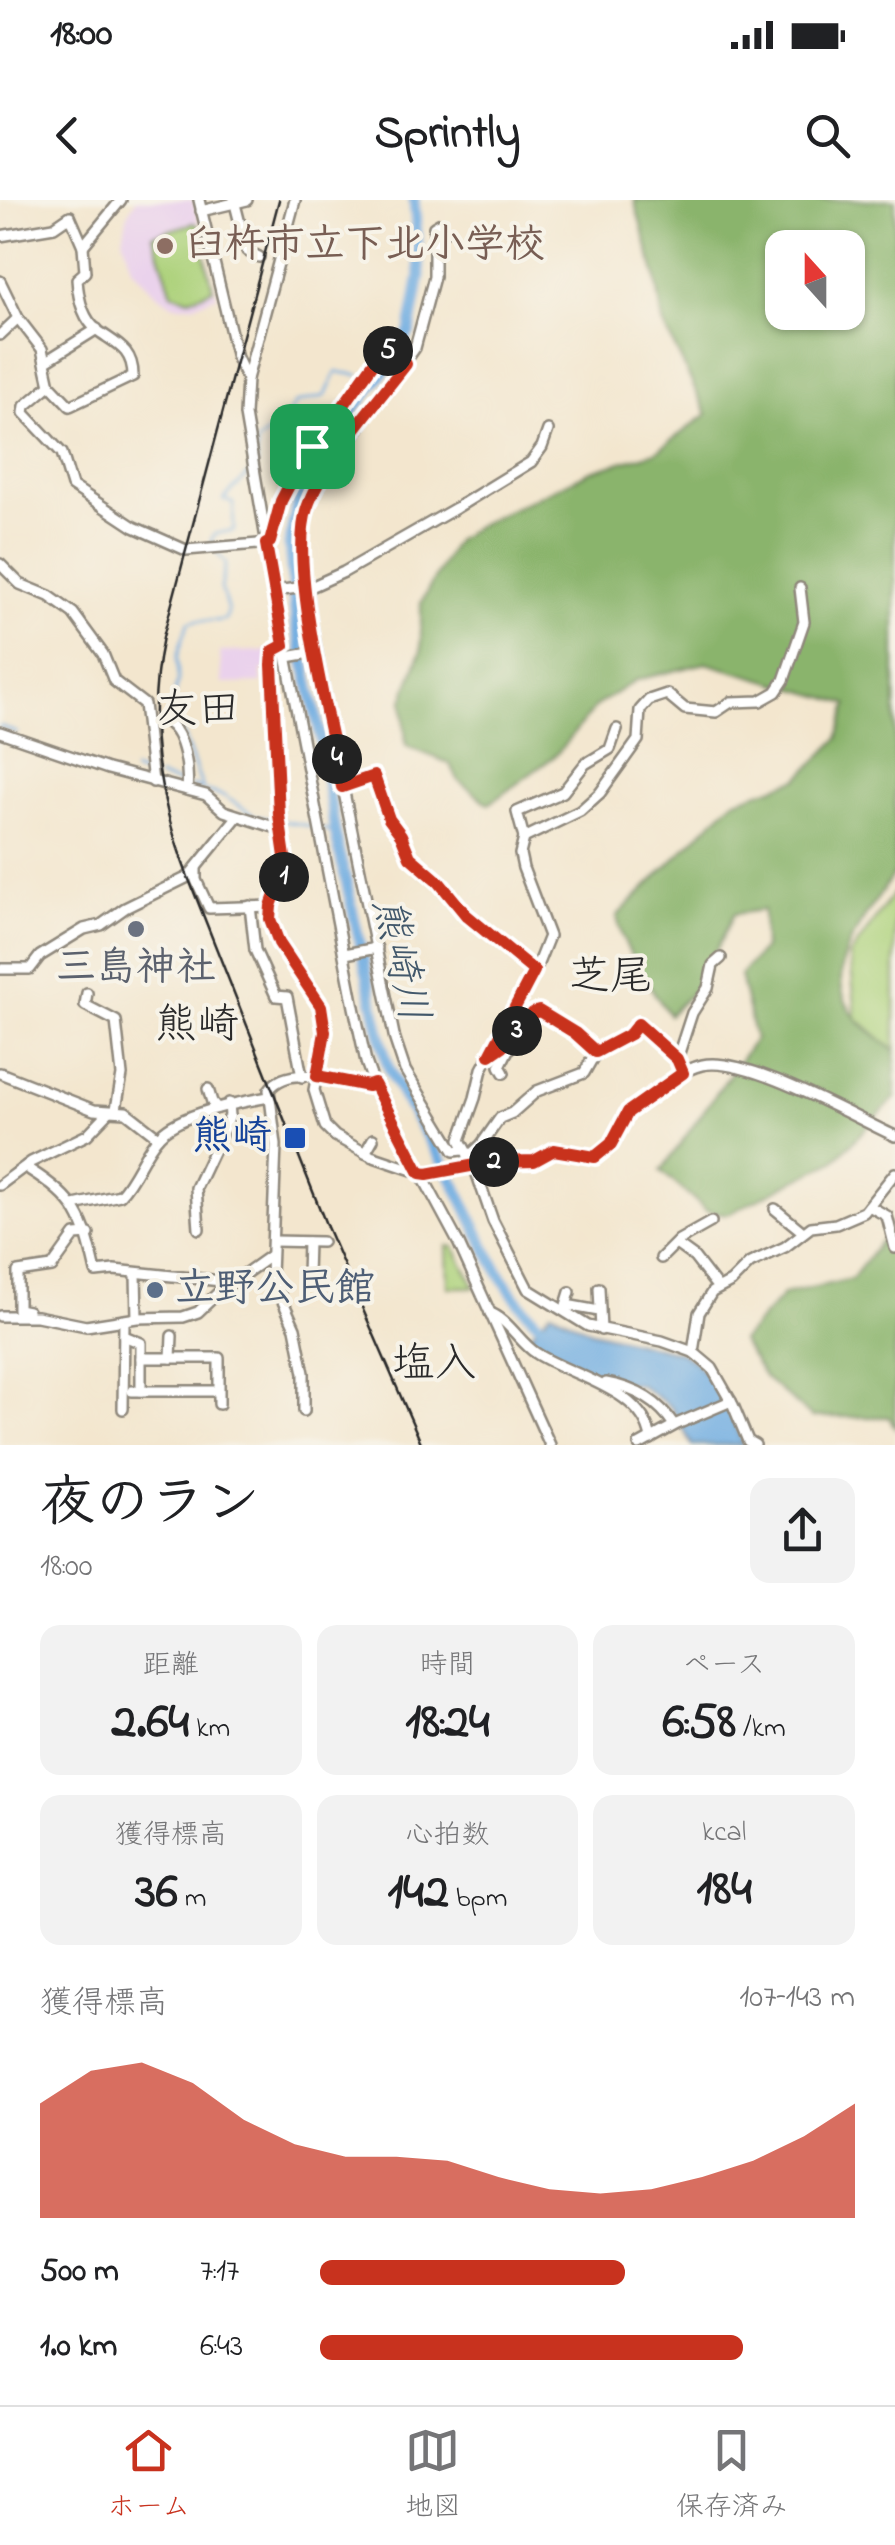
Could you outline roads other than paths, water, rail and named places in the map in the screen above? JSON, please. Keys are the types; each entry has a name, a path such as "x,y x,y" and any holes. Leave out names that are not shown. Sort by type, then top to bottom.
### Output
{"street":[{"path":"83,246 122,200"},
{"path":"247,200 200,206 237,358 247,379"},
{"path":"294,200 247,379 245,415 266,544 278,591 284,645 366,1062 459,1244 550,1445"},
{"path":"235,202 246,251 258,257"},
{"path":"0,236 54,226 70,216 83,246 85,272 76,279 83,311 96,329 130,355 134,376 72,407 50,385 40,345 18,318 0,281"},
{"path":"446,232 439,224 434,227 434,277 419,337 310,500 300,540 315,652 402,1063 454,1150 468,1160"},
{"path":"0,335 18,318"},
{"path":"46,361 96,329"},
{"path":"50,385 25,406 24,413 62,454 72,486 150,534 186,550 215,549 270,542 281,501 294,476 385,348 405,363"},
{"path":"278,591 306,587 382,552 513,474 542,447 548,430"},
{"path":"0,564 20,584 49,596 73,613 102,654 114,680 144,704 152,778"},
{"path":"524,838 574,814 600,792 638,740 640,710 650,700 667,694 685,710 716,712 731,702 764,699 781,687 804,622 800,588"},
{"path":"284,645 273,651 272,665 280,823 286,864 271,906 273,932 321,1006 325,1032 314,1096 326,1126 335,1136 424,1174 468,1160 534,1161 554,1150 595,1157 611,1144 628,1112 683,1073 715,1064 797,1088 895,1136"},
{"path":"289,657 315,652"},
{"path":"168,723 180,738 188,787"},
{"path":"617,728 610,749 585,764 562,792 517,812 524,838 520,854 523,868 549,936 482,1069 460,1140 488,1209 528,1289 580,1322 601,1330 662,1341 694,1352 712,1368 748,1440 755,1445"},
{"path":"0,732 188,787 237,817 280,823"},
{"path":"342,787 374,776 389,819 410,857 439,882 466,915 534,971"},
{"path":"0,969 30,969 40,956 84,929 102,925 188,876 237,817"},
{"path":"196,869 209,908 271,906"},
{"path":"250,906 254,950 276,996 286,997 302,1077"},
{"path":"347,953 377,948"},
{"path":"677,1059 689,1021 708,988 713,965 720,958"},
{"path":"0,1185 27,1165 87,1136 112,1111 122,1075 116,1021 84,1006 87,992"},
{"path":"490,1055 533,1013 543,1012 596,1052"},
{"path":"468,1160 500,1118 512,1113 537,1091 584,1073 596,1052 630,1034 638,1024 677,1059 683,1073"},
{"path":"504,1073 500,1066 515,1034"},
{"path":"0,1073 63,1100 130,1114 158,1137"},
{"path":"304,1411 304,1373 295,1328 270,1275 276,1145 270,1088 275,1083 317,1076 374,1084"},
{"path":"208,1089 218,1108"},
{"path":"74,1204 120,1195 158,1137 182,1122 230,1103 269,1098"},
{"path":"199,1229 196,1188 230,1116 230,1103"},
{"path":"366,1152 373,1138"},
{"path":"27,1165 74,1204 89,1234 96,1272 114,1270 232,1282"},
{"path":"694,1352 701,1306 718,1288 731,1282 750,1263 784,1247 811,1227 852,1218 870,1206 895,1173"},
{"path":"870,1206 887,1216 895,1248"},
{"path":"775,1209 803,1232"},
{"path":"660,1258 672,1243 710,1222"},
{"path":"89,1234 73,1237 52,1267 18,1272 18,1310 86,1326 195,1314 270,1256"},
{"path":"274,1241 322,1242"},
{"path":"307,1275 308,1242"},
{"path":"672,1243 694,1256 718,1288"},
{"path":"136,1274 137,1318"},
{"path":"600,1288 601,1330"},
{"path":"570,1292 566,1305 599,1311"},
{"path":"490,1313 498,1316 532,1351 615,1392 642,1416 651,1439"},
{"path":"0,1316 46,1318"},
{"path":"123,1409 124,1321"},
{"path":"124,1336 141,1343 137,1391 218,1391"},
{"path":"171,1358 172,1336"},
{"path":"141,1358 219,1358 219,1404"},
{"path":"598,1383 649,1398 675,1424"},
{"path":"639,1445 675,1424 729,1402"}],"water":[{"path":"551,1311 592,1331 682,1353 724,1395 743,1445 692,1445 671,1407 640,1385 591,1377 527,1338"}],"waterway":[{"name":"熊崎川","path":"414,200 420,275 410,331 393,360 334,435 304,487 289,544 296,623 319,729 335,832 387,1064 503,1279 531,1316 548,1331"},
{"path":"257,465 257,442 285,420 295,403 325,396 337,372 359,375"},
{"path":"213,546 215,534 234,530 233,503 223,500 252,471"},
{"path":"202,787 172,705 178,679 177,657 188,623 226,619 228,611 221,588 226,563 217,553"},
{"path":"0,726 17,733"},
{"path":"133,771 150,775"},
{"path":"158,777 184,784"},
{"path":"191,786 224,796 255,816 275,820"},
{"path":"283,821 314,827"},
{"path":"322,829 335,832"}],"railway":[{"path":"279,200 163,637 155,699 158,758 169,818 188,877 327,1227 422,1445"}],"place":[{"name":"臼杵市立下北小学校","path":"165,246"},
{"name":"三島神社","path":"136,929"},
{"name":"熊崎","path":"295,1138"},
{"name":"立野公民館","path":"155,1290"}],"district":[{"name":"友田","path":"198,711"},
{"name":"芝尾","path":"610,978"},
{"name":"熊崎","path":"197,1026"},
{"name":"塩入","path":"434,1365"}]}
